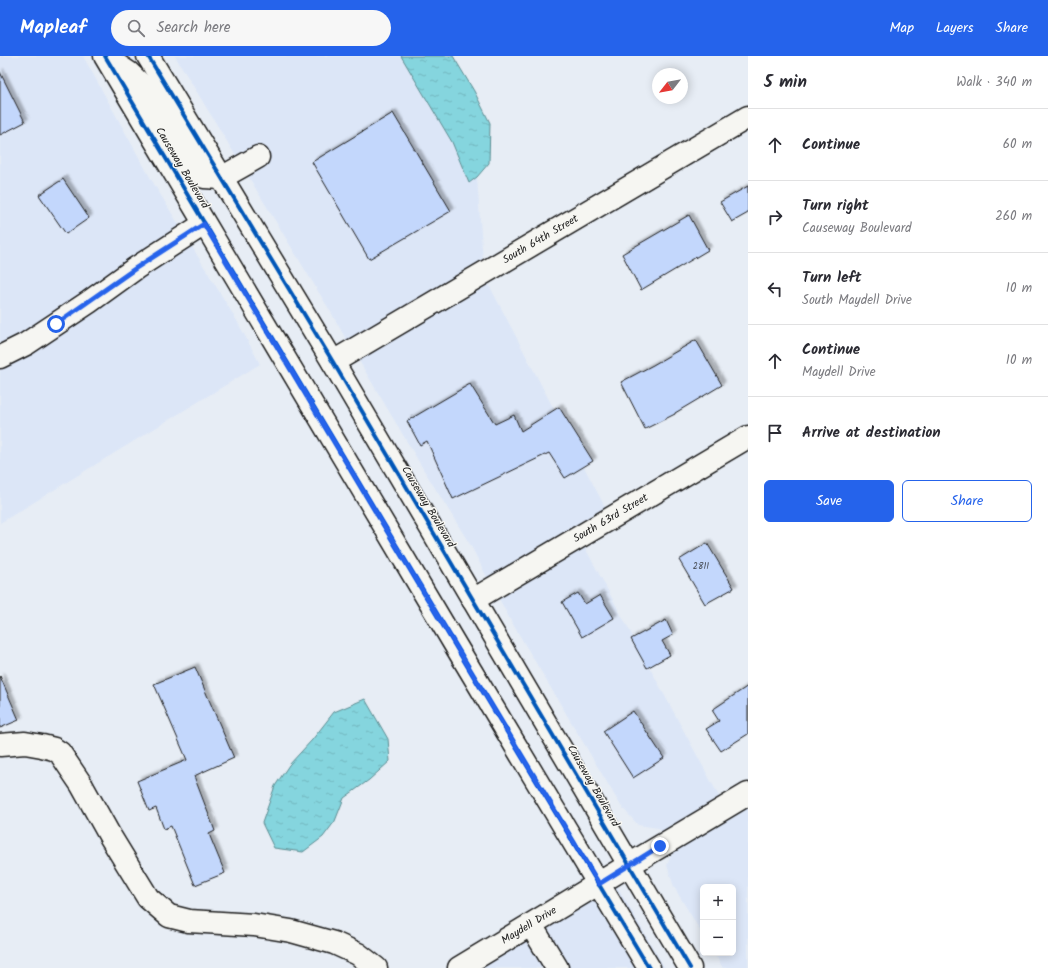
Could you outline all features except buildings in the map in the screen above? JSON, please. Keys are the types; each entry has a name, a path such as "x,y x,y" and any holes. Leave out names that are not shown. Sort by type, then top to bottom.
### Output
{"main road":[{"name":"Causeway Boulevard","path":"105,56 649,968"},
{"path":"105,56 129,73 147,90 191,164 204,177 221,178 258,157"},
{"name":"Causeway Boulevard","path":"148,56 333,362 690,968"},
{"name":"South 64th Street","path":"333,362 748,117"},
{"path":"0,357 26,344 89,302 136,268 204,224"},
{"name":"South 63rd Street","path":"473,600 748,437"},
{"path":"0,745 25,743 54,749 60,753 81,784 110,836 148,898 169,916 189,921 254,925 291,931 334,943 358,954 376,968"},
{"path":"629,865 748,794"},
{"name":"Maydell Drive","path":"459,968 629,865"},
{"path":"531,925 557,968"}],"shaded area":[{"path":"0,56 83,56 151,179 237,321 260,364 0,523"},
{"path":"175,56 401,56 452,142 469,183 477,177 483,262 347,341"},
{"path":"488,283 606,509 488,579 471,546 358,359"},
{"path":"584,546 720,798 662,833 659,828 638,825 621,806 498,597"},
{"path":"748,806 748,968 723,968 716,956 736,956 736,884 700,884 700,930 674,887 667,865 673,851"},
{"path":"614,881 665,968 470,968"}],"water":[{"path":"401,56 453,56 474,91 490,123 489,163 477,177 469,183 452,142"},
{"path":"365,699 388,739 390,761 369,780 344,798 335,821 323,837 303,852 274,848 262,823 275,786 289,765 312,740 334,712"}],"cycle path":[{"path":"105,56 649,968"},
{"path":"148,56 333,362 690,968"}],"route":[{"path":"56,324 136,268 204,224 599,884 660,846"}]}
